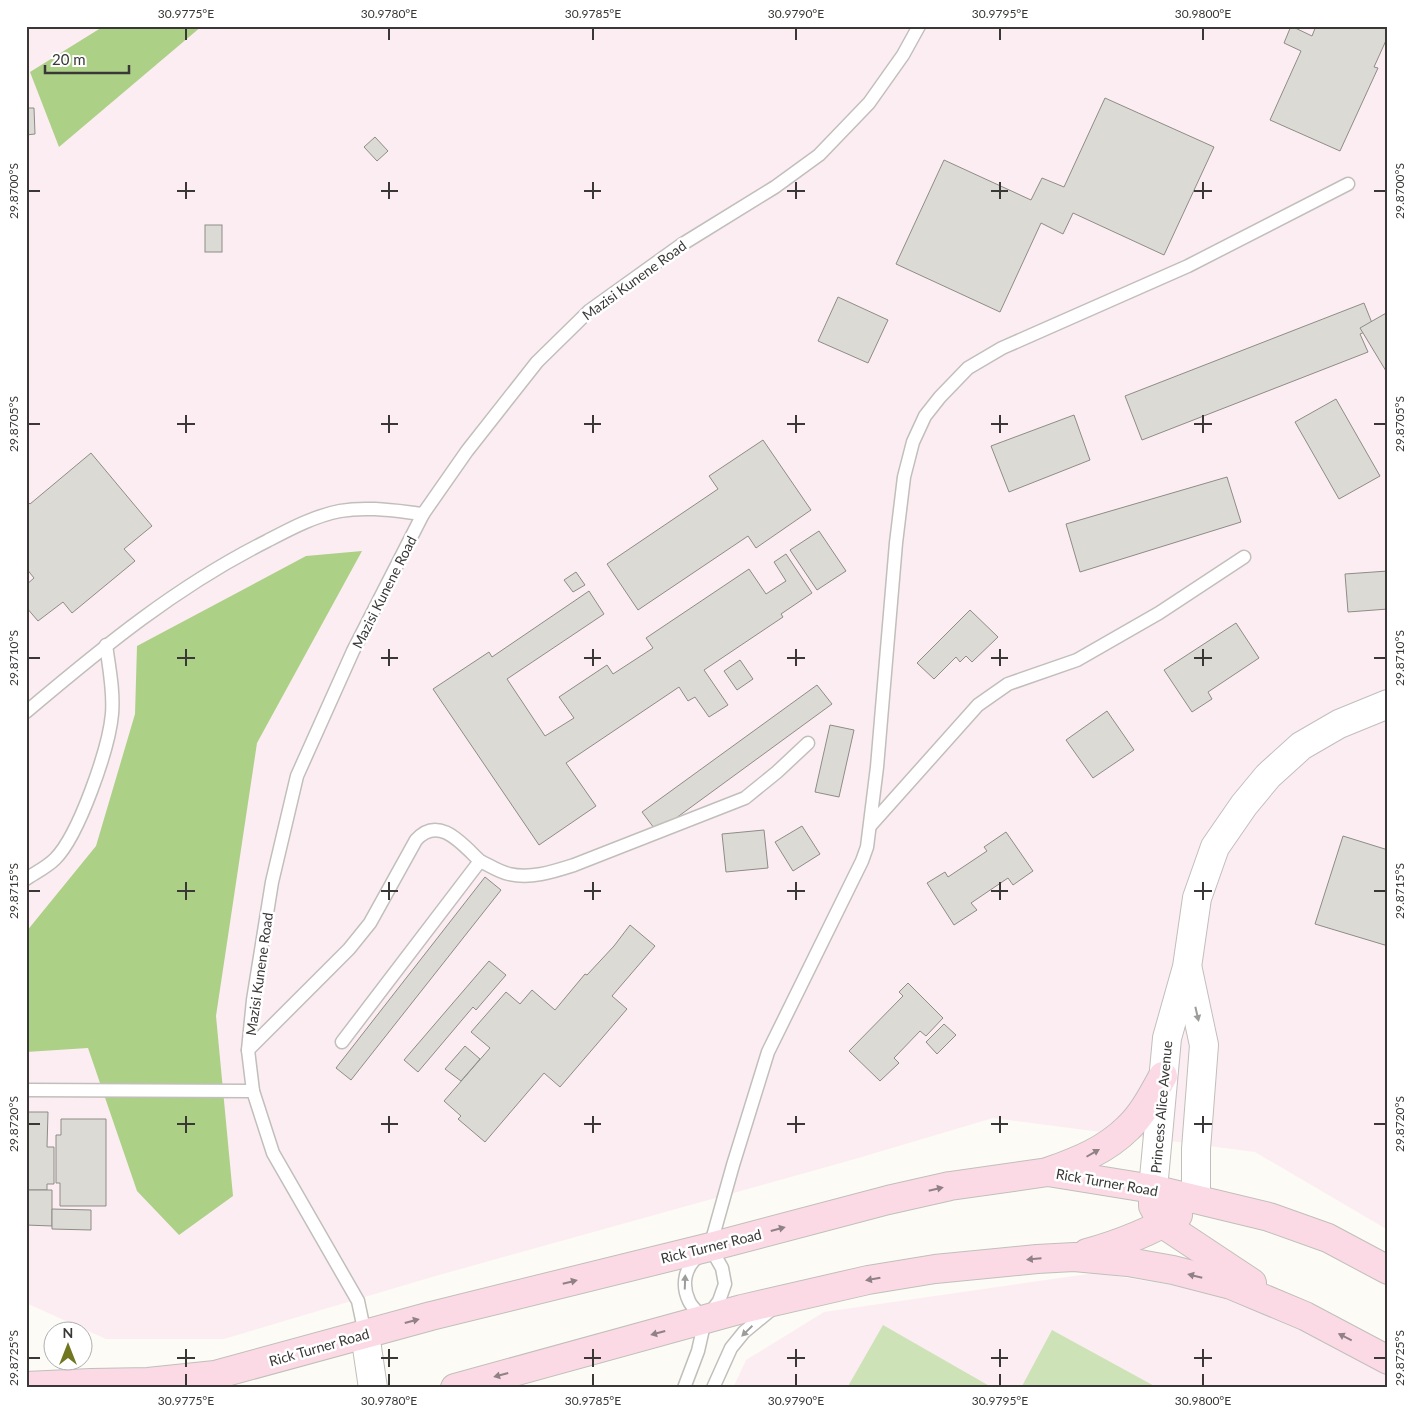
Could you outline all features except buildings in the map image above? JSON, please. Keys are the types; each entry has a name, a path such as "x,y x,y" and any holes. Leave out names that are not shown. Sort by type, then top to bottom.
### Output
{"main road":[{"path":"1048,1172 1080,1160 1109,1144 1128,1128 1146,1105 1163,1076"},
{"name":"Rick Turner Road","path":"26,1386 91,1382 148,1382 215,1375 365,1334 878,1203 950,1186 1048,1172 1153,1189 1269,1217 1328,1238 1388,1270"},
{"path":"1153,1189 1153,1206 1163,1224 1300,1314"},
{"path":"1074,1257 1118,1244 1163,1224 1185,1211 1196,1199"},
{"path":"455,1388 784,1299 868,1280 935,1269 1074,1257 1128,1262 1173,1270 1232,1285 1300,1314 1388,1360"}],"street":[{"name":"Princess Alice Avenue","path":"1153,1189 1167,1038 1187,967 1197,898 1215,847 1244,805 1268,776 1301,746 1339,724 1388,704"},
{"name":"Princess Alice Avenue","path":"1187,967 1204,1044 1196,1149 1196,1199"},
{"path":"365,1334 373,1388"}],"lane":[{"name":"Mazisi Kunene Road","path":"365,1334 358,1301 273,1153 253,1091 248,1050 253,1000 272,882 297,776 354,651 423,514 467,451 536,362 589,311 681,245 775,187 819,155 868,103 903,55 918,26"},
{"path":"705,1320 690,1303 684,1288 685,1275 692,1261 710,1247 768,1052 862,861 867,847 904,477 913,442 925,416 940,397 968,368 1002,348 1188,266 1348,184"},
{"path":"26,712 106,645 172,597 232,558 306,522 340,511 375,508 423,514"},
{"path":"870,826 978,705 1008,684 1077,660 1159,613 1244,557"},
{"path":"26,879 55,859 78,826 104,753 112,714 111,685 106,645"},
{"path":"248,1050 349,949 365,930 421,834 431,830 441,830 450,833 480,861 507,874 523,876 546,874 574,865 745,798 808,743"},
{"path":"342,1042 480,861"},
{"path":"26,1090 253,1091"},
{"path":"684,1388 698,1351 705,1320 719,1301 725,1284 722,1268 710,1247"},
{"path":"713,1388 731,1348 744,1332 784,1299"}],"shaded area":[{"path":"26,26 1388,26 1388,1230 1255,1152 993,1118 855,1159 432,1277 224,1339 106,1339 92,1333 92,1322 68,1322 26,1303"},
{"path":"1095,1273 1251,1297 1388,1362 1388,1388 733,1388 746,1360 824,1312"}],"green space":[{"path":"104,26 202,26 59,147 30,72"},
{"path":"362,551 257,743 216,1016 233,1196 179,1235 137,1191 88,1048 26,1052 26,932 96,846 135,714 137,646 306,556"},
{"path":"883,1325 993,1388 847,1388"},
{"path":"1052,1330 1158,1388 1021,1388"}]}
